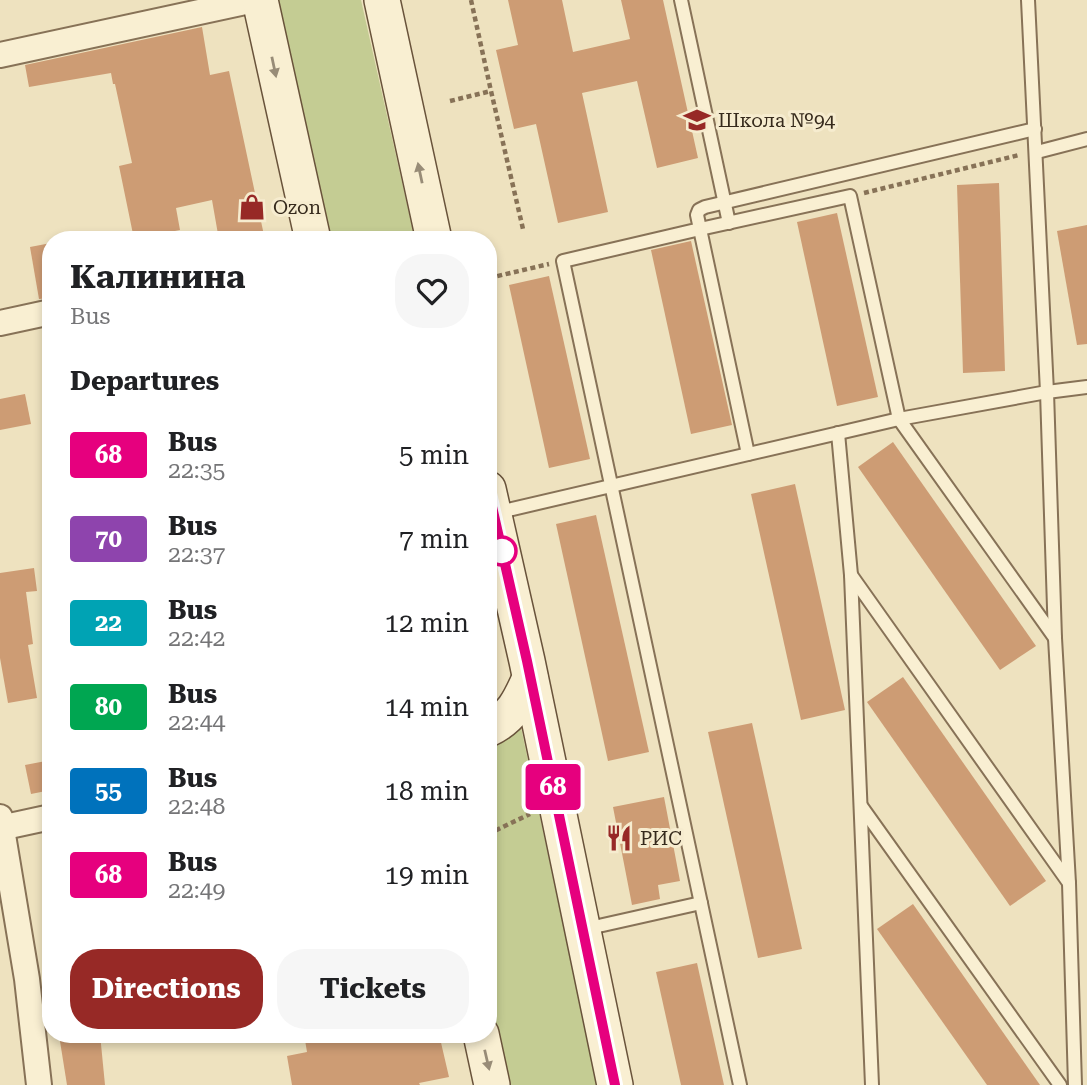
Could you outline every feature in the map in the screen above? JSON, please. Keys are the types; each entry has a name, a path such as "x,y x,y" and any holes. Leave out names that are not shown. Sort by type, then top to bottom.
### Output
{"main road":[{"path":"258,0 311,231"},
{"path":"382,0 432,231"},
{"path":"497,528 615,1085"},
{"path":"497,620 502,622 527,662 517,707 497,724"},
{"path":"483,1043 492,1085"}],"street":[{"path":"0,55 258,0"},
{"path":"0,323 42,314"},
{"path":"39,1085 27,979 1,824 42,818"}],"lane":[{"path":"681,0 729,223"},
{"path":"1028,0 1037,152 1055,638 1069,883 1075,1085"},
{"path":"748,454 697,215 699,209 1035,129"},
{"path":"1037,152 1087,139"},
{"path":"740,1085 563,261 850,196 899,419 1055,638"},
{"path":"497,500 611,486 899,419 1087,387"},
{"path":"838,433 851,575 872,1085"},
{"path":"851,575 1069,883"},
{"path":"860,806 1060,1085"},
{"path":"582,929 701,903"}],"path":[{"path":"471,0 523,229"},
{"path":"450,101 491,91"},
{"path":"850,196 1037,152"},
{"path":"497,276 563,261"},
{"path":"497,830 556,802"}],"green space":[{"path":"278,0 361,0 413,231 329,231"},
{"path":"519,718 597,1085 507,1085 497,1040 497,734"}],"building":[{"path":"508,0 562,0 573,52 630,39 621,0 663,0 698,158 657,168 637,81 582,93 608,212 558,223 536,124 514,129 496,50 518,45"},
{"path":"202,27 210,75 229,71 263,231 217,231 212,200 176,208 180,230 132,231 119,166 132,163 111,73 29,87 25,65"},
{"path":"999,183 1005,371 963,373 957,185"},
{"path":"837,213 878,397 837,406 797,222"},
{"path":"1087,225 1087,344 1077,345 1057,231"},
{"path":"691,241 732,425 691,434 651,250"},
{"path":"42,245 42,299 39,299 30,247"},
{"path":"549,276 590,459 549,468 509,285"},
{"path":"25,394 31,424 0,430 0,399"},
{"path":"893,442 1036,646 1000,670 858,467"},
{"path":"795,484 845,710 801,720 751,494"},
{"path":"596,515 649,752 608,761 556,524"},
{"path":"34,568 37,591 26,592 33,644 28,645 37,698 8,703 0,658 0,573"},
{"path":"903,677 1046,881 1010,906 867,702"},
{"path":"752,723 802,949 758,958 708,732"},
{"path":"42,762 42,792 31,794 25,765"},
{"path":"664,797 680,881 658,885 660,899 632,905 613,807"},
{"path":"913,904 1040,1085 987,1085 877,929"},
{"path":"697,963 724,1085 681,1085 656,972"},
{"path":"60,1043 101,1043 105,1085 67,1085"},
{"path":"306,1043 441,1043 449,1077 419,1083 420,1085 292,1085 287,1056 307,1052"}],"bus line":[{"name":"68","path":"497,529 615,1085"}],"place":[{"name":"Школа №94","path":"697,120"},
{"name":"Ozon","path":"252,207"},
{"name":"РИС","path":"619,838"}]}
